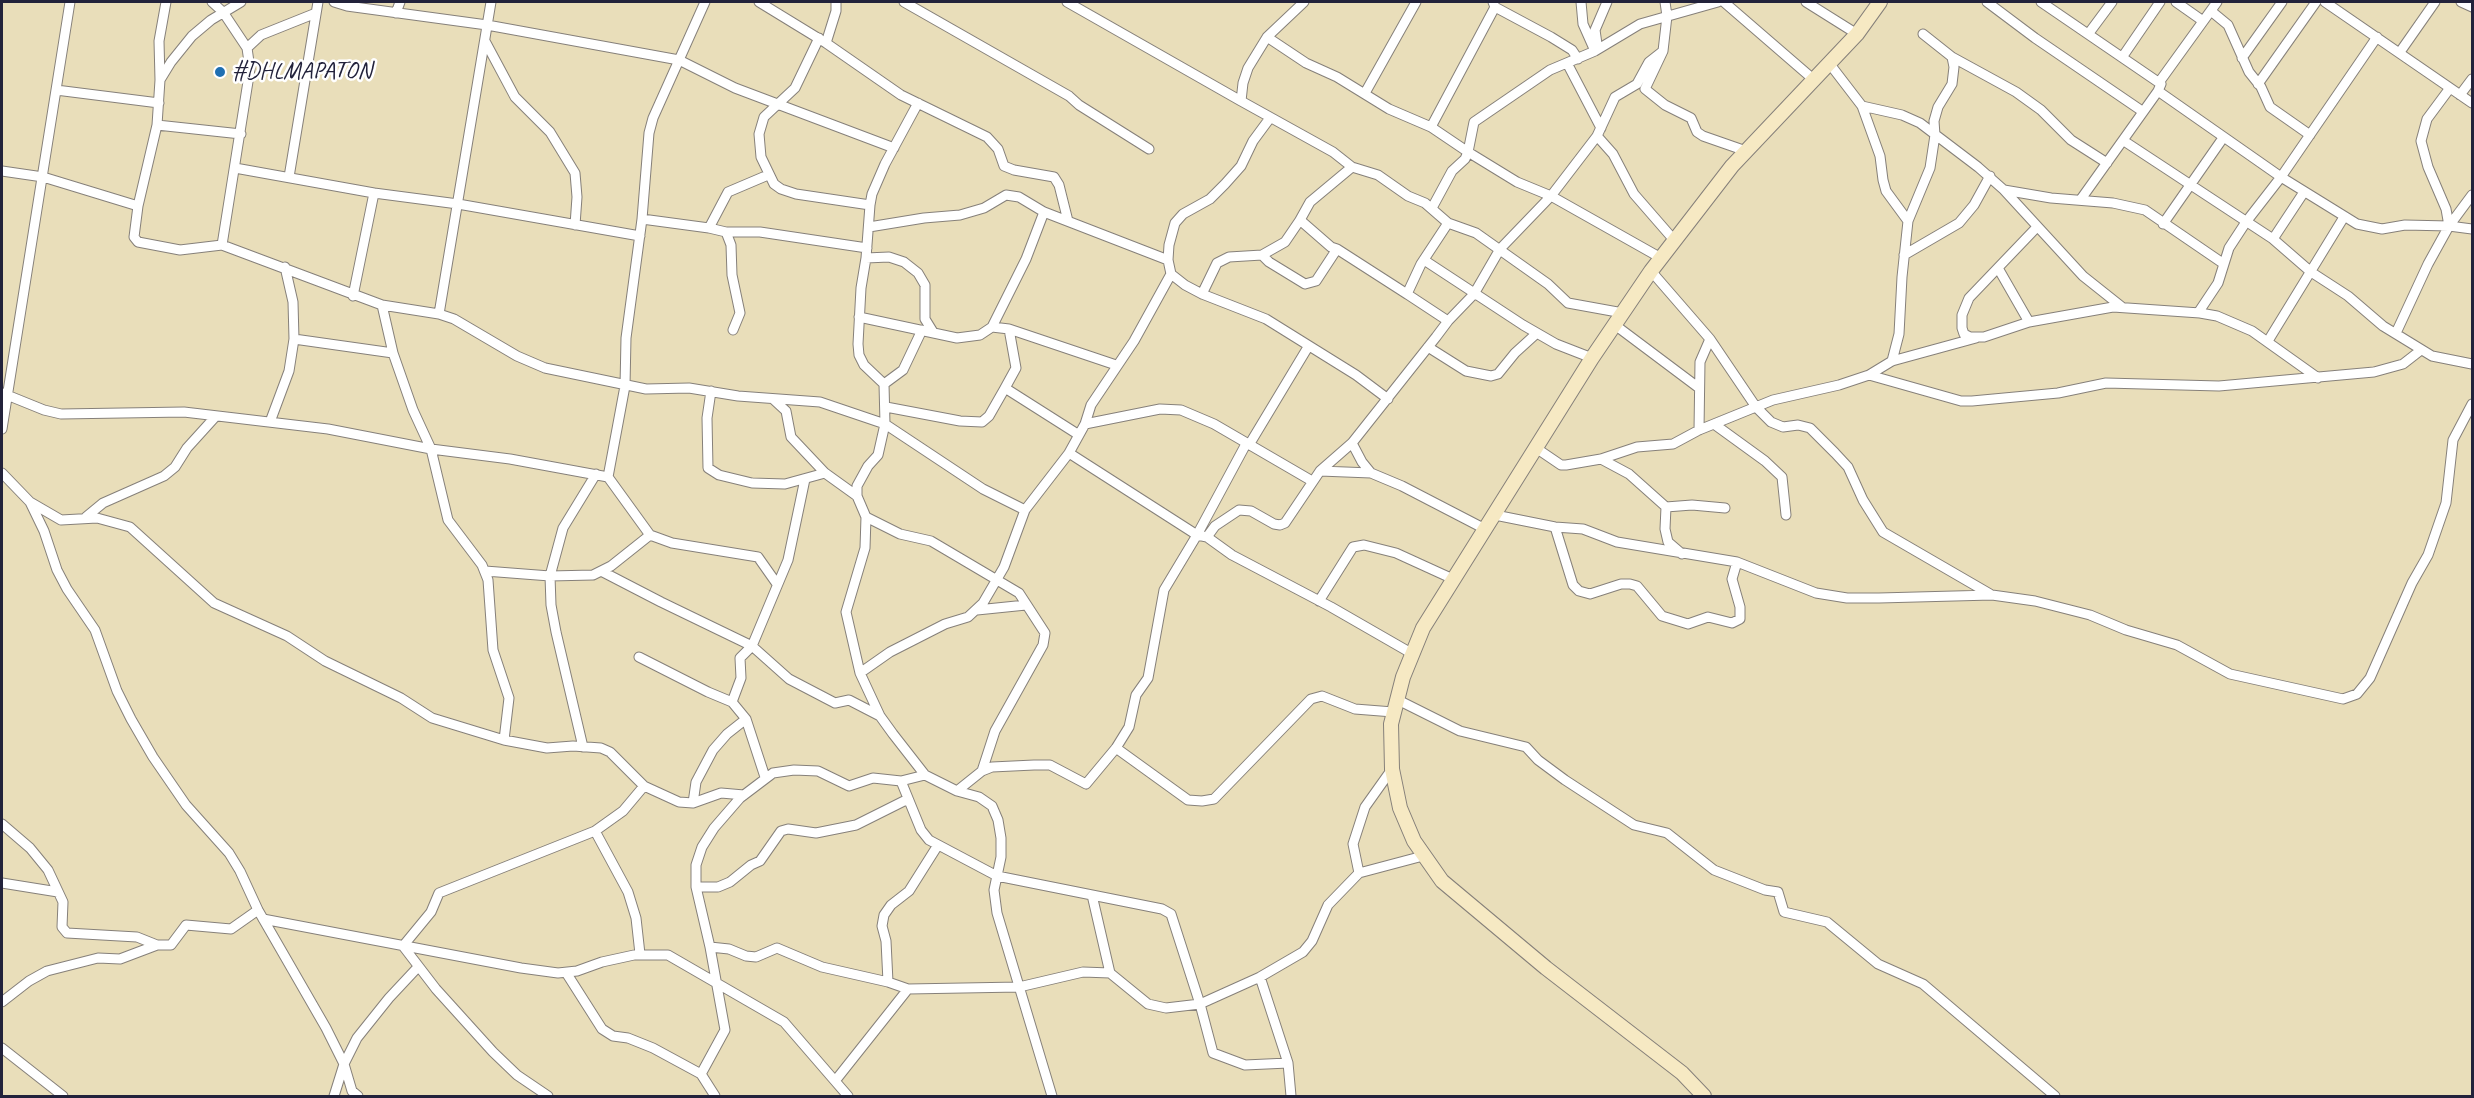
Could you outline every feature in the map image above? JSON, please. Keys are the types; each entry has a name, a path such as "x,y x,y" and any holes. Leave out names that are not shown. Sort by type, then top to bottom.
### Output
{"main road":[{"path":"1704,1096 1682,1072 1476,911 1442,881 1414,841 1400,808 1392,769 1390,744 1394,706 1411,653 1423,628 1592,358 1651,272 1732,166 1857,34 1880,2"}],"street":[{"path":"2,429 4,394 43,177 70,2"},
{"path":"166,2 159,41 160,80 157,125 138,206 134,237 138,242 180,250 222,246 285,267 353,296 382,305 440,314 454,319 533,364 625,386 646,389 689,388 773,399 820,402 885,424 983,489 1025,510"},
{"path":"212,2 223,12 247,48 250,69 222,246"},
{"path":"160,80 192,36 223,12 241,2"},
{"path":"289,177 318,2"},
{"path":"334,2 347,6 487,25 679,60 735,88 776,105 894,147"},
{"path":"396,13 400,2"},
{"path":"440,314 492,2"},
{"path":"608,477 625,386 627,331 642,219 649,133 653,117 705,2"},
{"path":"759,2 823,41 901,95 987,137 998,149 1004,166 1054,177 1059,185 1068,221"},
{"path":"836,2 836,11 823,41 795,88 764,117 759,134 761,157 774,184 789,192 870,205"},
{"path":"905,2 1069,96 1079,105 1149,149"},
{"path":"1067,2 1333,152 1352,167 1378,175 1408,196 1432,208 1448,224 1476,233 1548,284 1568,303 1623,313"},
{"path":"1241,101 1248,68 1267,37 1305,2"},
{"path":"1365,93 1416,2"},
{"path":"1581,2 1583,24 1597,50"},
{"path":"1597,50 1595,30 1607,2"},
{"path":"1665,2 1667,16 1663,51 1646,89 1665,105 1691,118 1697,132 1703,136 1746,151"},
{"path":"1432,208 1452,171 1465,159 1474,122 1550,70 1597,50 1632,28 1718,2"},
{"path":"1806,2 1857,34"},
{"path":"1987,2 2142,111"},
{"path":"2041,2 2123,56 2223,138 2357,224 2382,229 2405,225 2472,229"},
{"path":"2089,33 2112,2"},
{"path":"2123,56 2160,2"},
{"path":"2176,2 2203,21"},
{"path":"2081,199 2124,141 2217,2"},
{"path":"2242,58 2282,2"},
{"path":"2258,84 2316,2"},
{"path":"2325,2 2472,103"},
{"path":"2339,11 2345,2"},
{"path":"2400,52 2435,2"},
{"path":"2461,2 2472,7"},
{"path":"1431,127 1494,4 1572,50 1578,59"},
{"path":"1730,4 1814,79"},
{"path":"2211,10 2228,25 2242,58 2275,111 2310,135"},
{"path":"247,48 261,35 316,13"},
{"path":"1923,34 1952,57 2016,92 2041,110 2071,140 2107,164"},
{"path":"1267,37 1306,63 1337,77 1389,109 1431,127 1517,182 1551,196 1661,258"},
{"path":"2198,313 2218,283 2229,248 2281,177 2377,37"},
{"path":"485,41 515,97 550,132 574,172 577,197 574,225"},
{"path":"1207,537 1215,526 1239,510 1251,511 1280,525 1285,522 1320,471 1352,442 1448,321 1474,294 1500,249 1551,196 1599,132 1615,97 1637,84 1649,62 1663,51"},
{"path":"1892,361 1899,334 1908,221 1930,168 1935,135 1934,121 1938,107 1952,84 1954,67 1952,57"},
{"path":"1567,63 1599,132 1634,194 1674,240"},
{"path":"1829,63 1862,106 1880,156 1883,180 1908,221"},
{"path":"2460,95 2472,79"},
{"path":"2449,226 2446,209 2428,167 2421,141 2427,119 2450,88"},
{"path":"56,90 159,103"},
{"path":"918,103 878,180 870,205 861,288 859,355 864,365 885,384 885,424 878,455 859,481 857,496 866,517 865,548 846,612 860,673 880,716 925,775 957,791 979,797 992,806 998,820 1001,857 994,890 997,913 1052,1096"},
{"path":"1862,106 1920,123 1990,176 2083,276 2122,307"},
{"path":"1270,118 1253,141 1241,166 1225,184 1210,199 1189,210 1174,223 1169,236 1168,260 1171,274 1202,294 1254,313 1356,375 1388,399"},
{"path":"157,125 241,134"},
{"path":"2163,224 2223,138"},
{"path":"2124,141 2273,239 2311,272 2348,296 2383,326 2421,350 2440,358 2472,364"},
{"path":"1202,294 1217,263 1229,257 1262,255 1284,242 1310,202 1352,167"},
{"path":"235,168 640,236"},
{"path":"2,171 43,177 138,206"},
{"path":"709,228 728,192 768,175"},
{"path":"1904,255 1959,223 1974,205 1990,176"},
{"path":"2004,190 2051,198 2081,199 2132,206 2145,210 2224,264"},
{"path":"2273,239 2304,192"},
{"path":"353,296 375,193"},
{"path":"869,227 960,215 984,208 1006,195 1019,197 1044,212 1168,260"},
{"path":"2396,333 2428,264 2449,226 2472,195"},
{"path":"859,317 957,338 980,334 992,327 1026,259 1044,212"},
{"path":"2268,342 2344,217"},
{"path":"642,219 726,232 760,232 867,248"},
{"path":"1300,220 1331,247 1448,321"},
{"path":"1407,294 1424,260 1448,224"},
{"path":"1976,338 1964,334 1963,307 2037,227"},
{"path":"726,232 731,245 732,275 740,313 733,330"},
{"path":"1262,255 1269,262 1305,284 1316,281 1337,249"},
{"path":"866,258 889,257 904,262 918,273 925,285 925,319 933,332"},
{"path":"1424,260 1537,333 1556,344 1592,358"},
{"path":"270,422 289,371 294,339 292,302 285,267"},
{"path":"1998,268 2029,322"},
{"path":"1651,272 1710,339 1756,406 1778,426 1798,425 1810,428 1848,467 1863,500 1889,538 1992,595"},
{"path":"860,673 890,652 945,624 968,617 978,610 998,580 1025,510 1069,453 1085,424 1091,405 1134,341 1171,274"},
{"path":"382,305 393,353 413,410 432,449 448,520 485,570 488,580 493,650 509,698 504,740"},
{"path":"1536,448 1561,465 1601,459 1637,447 1673,444 1699,430 1756,406 1839,385 1869,375 1892,361 2029,322 2122,307 2198,313 2235,323 2268,342 2318,378"},
{"path":"1615,325 1699,388"},
{"path":"992,327 1010,329 1116,365"},
{"path":"886,406 960,421 982,422 989,416 1016,368 1010,329"},
{"path":"885,384 903,370 922,330"},
{"path":"1428,347 1466,371 1491,376 1498,374 1515,352 1537,333"},
{"path":"294,339 393,353"},
{"path":"1699,430 1701,362 1710,339"},
{"path":"957,791 982,771 992,767 1050,765 1086,784 1116,748 1130,727 1136,695 1149,678 1164,590 1247,445 1308,347"},
{"path":"1869,375 1961,401 2058,393 2106,383 2219,386 2318,378 2390,369 2403,364 2421,350"},
{"path":"1005,388 1079,435"},
{"path":"711,392 707,418 708,468 719,476 752,483 785,484 825,473"},
{"path":"4,394 44,410 61,414 99,415 166,411 270,422 328,429 432,449 510,459 596,474 608,477 650,535 672,543 758,557 777,584"},
{"path":"773,399 786,411 792,437 825,473 857,496"},
{"path":"1495,515 1555,527 1583,529 1617,542 1737,562 1816,593 1847,598 1915,599 1992,595 2035,601 2090,615 2126,630 2177,645 2230,674 2328,697 2351,698 2370,678 2412,583 2428,555 2446,503 2453,441 2472,404"},
{"path":"1085,424 1160,410 1181,410 1214,424 1312,481"},
{"path":"86,517 103,503 164,476 216,416"},
{"path":"1714,424 1765,461 1782,477 1786,515"},
{"path":"1352,442 1362,462 1371,473"},
{"path":"1069,453 1197,535 1207,537 1232,555 1411,653"},
{"path":"1601,459 1629,474 1666,507 1692,505 1725,508"},
{"path":"1320,471 1371,473 1402,486 1485,529"},
{"path":"2,473 30,502 62,520 86,517 130,527 198,591 214,603 287,636 325,661 401,698 432,718 504,740 547,748 602,748 610,752 644,786 679,802 693,802 721,793 744,795"},
{"path":"583,747 554,623 550,576 563,528 596,474"},
{"path":"732,702 741,678 740,658 752,645 788,560 804,479"},
{"path":"30,502 44,531 57,570 95,630 117,690 132,719 153,757 186,805 229,853 240,871 260,914 326,1028 344,1065 352,1090 358,1096"},
{"path":"1666,507 1665,529 1668,542 1682,554"},
{"path":"866,517 900,534 931,541 1019,593 1045,633 1043,645 995,731 982,771"},
{"path":"1555,527 1573,585 1579,591 1590,594 1621,584 1637,586 1662,616 1688,624 1708,618 1732,624 1740,620 1740,607 1732,579 1737,562"},
{"path":"485,570 550,576 593,575 603,572 650,535"},
{"path":"1319,601 1353,547 1364,545 1404,556 1453,579"},
{"path":"603,572 752,645 789,678 835,703 849,700 880,716"},
{"path":"978,610 1026,605"},
{"path":"639,657 708,693 732,702 746,719 765,777"},
{"path":"1116,748 1188,800 1202,801 1214,799 1311,699 1322,696 1355,709 1394,706 1460,731 1526,747 1538,760 1565,780 1634,825 1668,833 1714,870 1765,890 1778,892 1784,912 1827,922 1878,964 1923,984 2055,1096"},
{"path":"693,802 696,782 713,750 727,734 746,719"},
{"path":"1359,873 1353,844 1365,807 1392,769"},
{"path":"701,1074 725,1030 696,887 697,856 714,828 744,795 765,777 782,770 818,771 849,786 873,778 901,781 925,775"},
{"path":"901,781 921,830 929,840 996,876 1162,909 1171,914 1213,1053 1245,1065 1288,1063"},
{"path":"403,946 431,912 439,893 595,831 622,811 644,786"},
{"path":"696,887 718,886 730,882 751,865 760,861 781,831 788,829 816,833 855,825 908,799"},
{"path":"2,824 41,860 63,902 62,927 64,932 137,937 157,945"},
{"path":"595,831 628,892 636,918 640,954"},
{"path":"888,982 886,941 882,926 884,915 891,905 909,891 938,845"},
{"path":"710,947 729,949 746,956 756,957 770,949 777,948 822,967 888,982 908,989 1019,987 1083,972 1110,973 1148,1004 1166,1008 1200,1004 1260,977 1303,952 1312,941 1328,905 1359,873 1423,856"},
{"path":"2,883 58,892"},
{"path":"1092,895 1110,973"},
{"path":"2,1002 29,981 53,969 98,958 120,959 157,945 171,945 186,925 231,929 260,914 403,946 521,968 567,974 602,962 640,954 668,956 784,1022 848,1096"},
{"path":"403,946 418,968 493,1052 517,1075 548,1096"},
{"path":"334,1096 344,1065 363,1030 418,968"},
{"path":"567,974 602,1029 613,1036 628,1038 653,1048 701,1074 715,1096"},
{"path":"1260,977 1288,1063 1291,1096"},
{"path":"835,1081 908,989"},
{"path":"2,1048 63,1096"}],"place":[{"name":"#DHLMAPATON","path":"220,72"}]}
